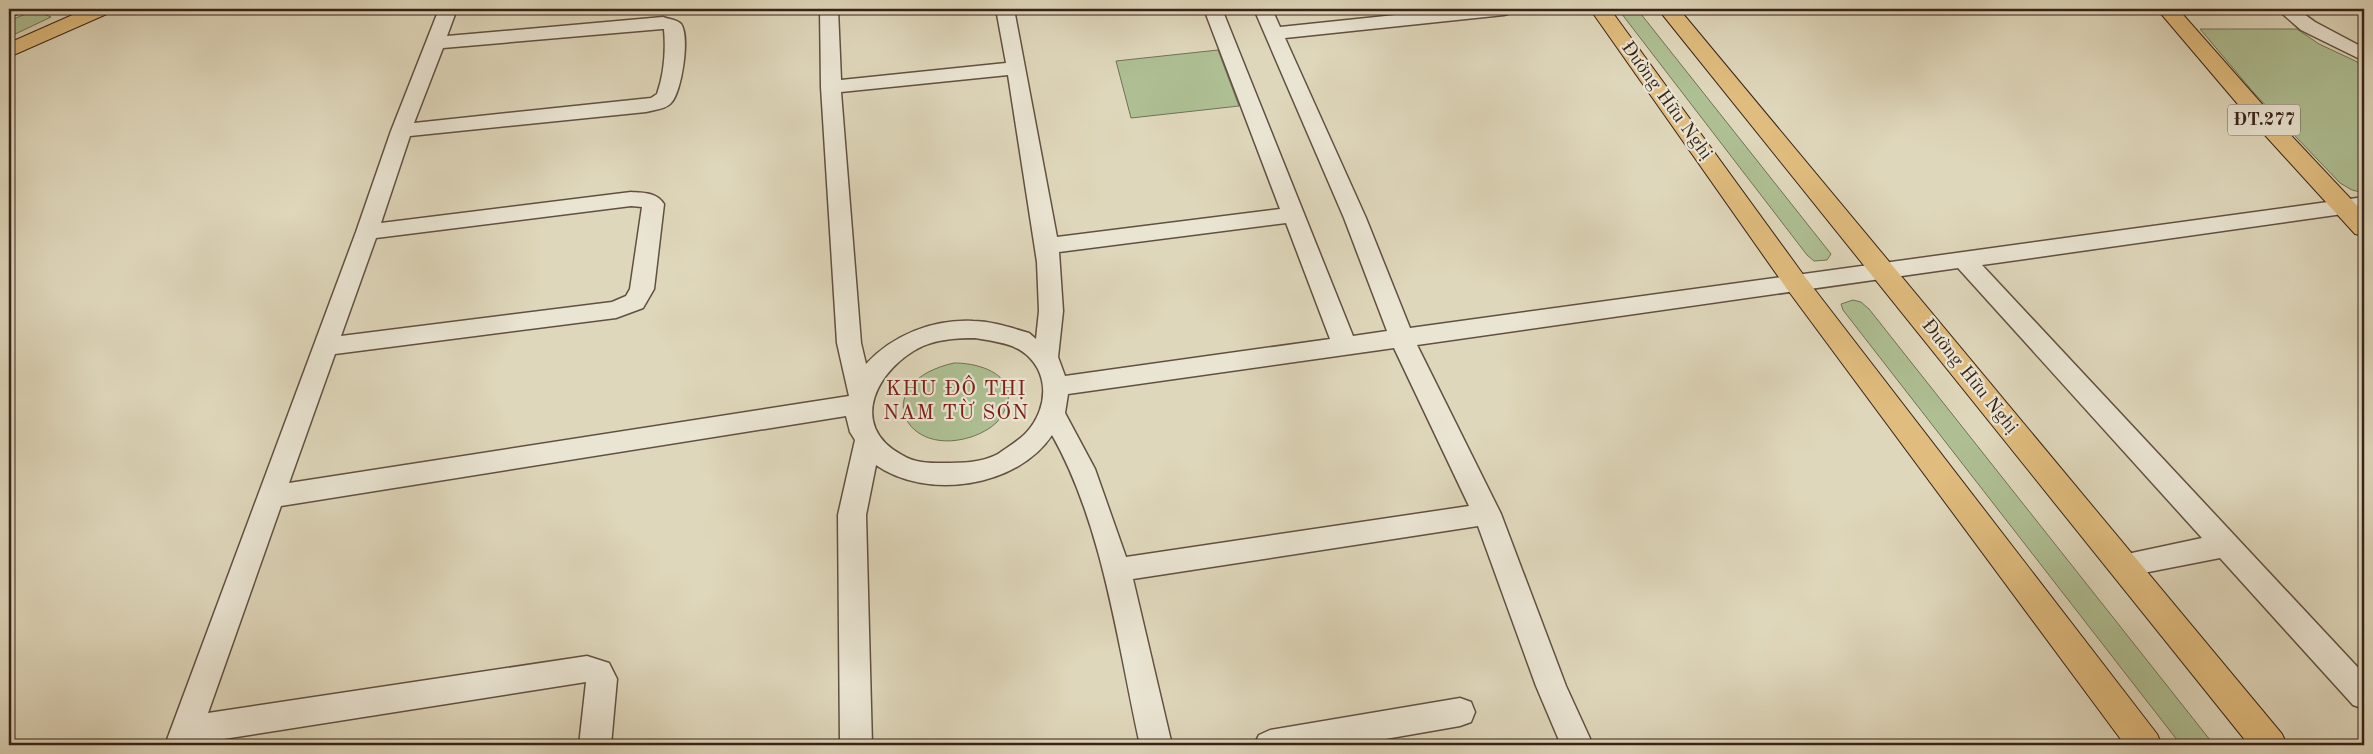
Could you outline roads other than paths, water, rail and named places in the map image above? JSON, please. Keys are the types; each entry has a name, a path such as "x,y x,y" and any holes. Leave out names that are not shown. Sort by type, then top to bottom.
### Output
{"main road":[{"path":"9,11 14,9"},
{"path":"9,51 102,9"},
{"name":"Đường Hữu Nghị","path":"1600,9 1796,283 2145,745"},
{"name":"Đường Hữu Nghị","path":"1668,9 2270,745"},
{"name":"ĐT.277","path":"2166,9 2261,117 2354,205 2364,228"}],"street":[{"path":"448,9 401,131 367,232 184,738 587,669 598,672 602,679 595,745"},
{"path":"829,9 831,87 849,343 860,399 860,423 868,441 889,461 920,473 938,475 975,472 1009,460 1024,451 1047,428 1053,415 1057,398 1057,386 1054,374 1045,359 1032,347 1006,334 975,329 942,332 911,342 888,356 868,378 860,399"},
{"path":"1004,9 1048,246 1052,298 1050,339 1045,359"},
{"path":"1213,9 1344,344"},
{"path":"1263,9 1355,218 1401,337 1487,514 1551,686 1577,745"},
{"path":"1274,32 1504,9"},
{"path":"2291,9 2308,26 2364,56"},
{"path":"401,131 646,106 663,100 670,93 675,36 672,26 663,23 436,43"},
{"path":"831,87 1016,68"},
{"path":"325,347 616,310 635,302 642,289 653,204 647,200 631,199 367,232"},
{"path":"1057,386 1344,344 1882,272 2354,205"},
{"path":"1048,246 1293,215"},
{"path":"1964,260 2364,695"},
{"path":"271,497 860,399"},
{"path":"1053,415 1065,432 1086,473 1117,570 1156,745"},
{"path":"856,745 852,515 868,441"},
{"path":"1117,570 1487,514"},
{"path":"2123,565 2226,545"},
{"path":"1270,745 1460,712"}],"district":[{"name":"KHU ĐÔ THỊ NAM TỪ SƠN","path":"956,401"}]}
